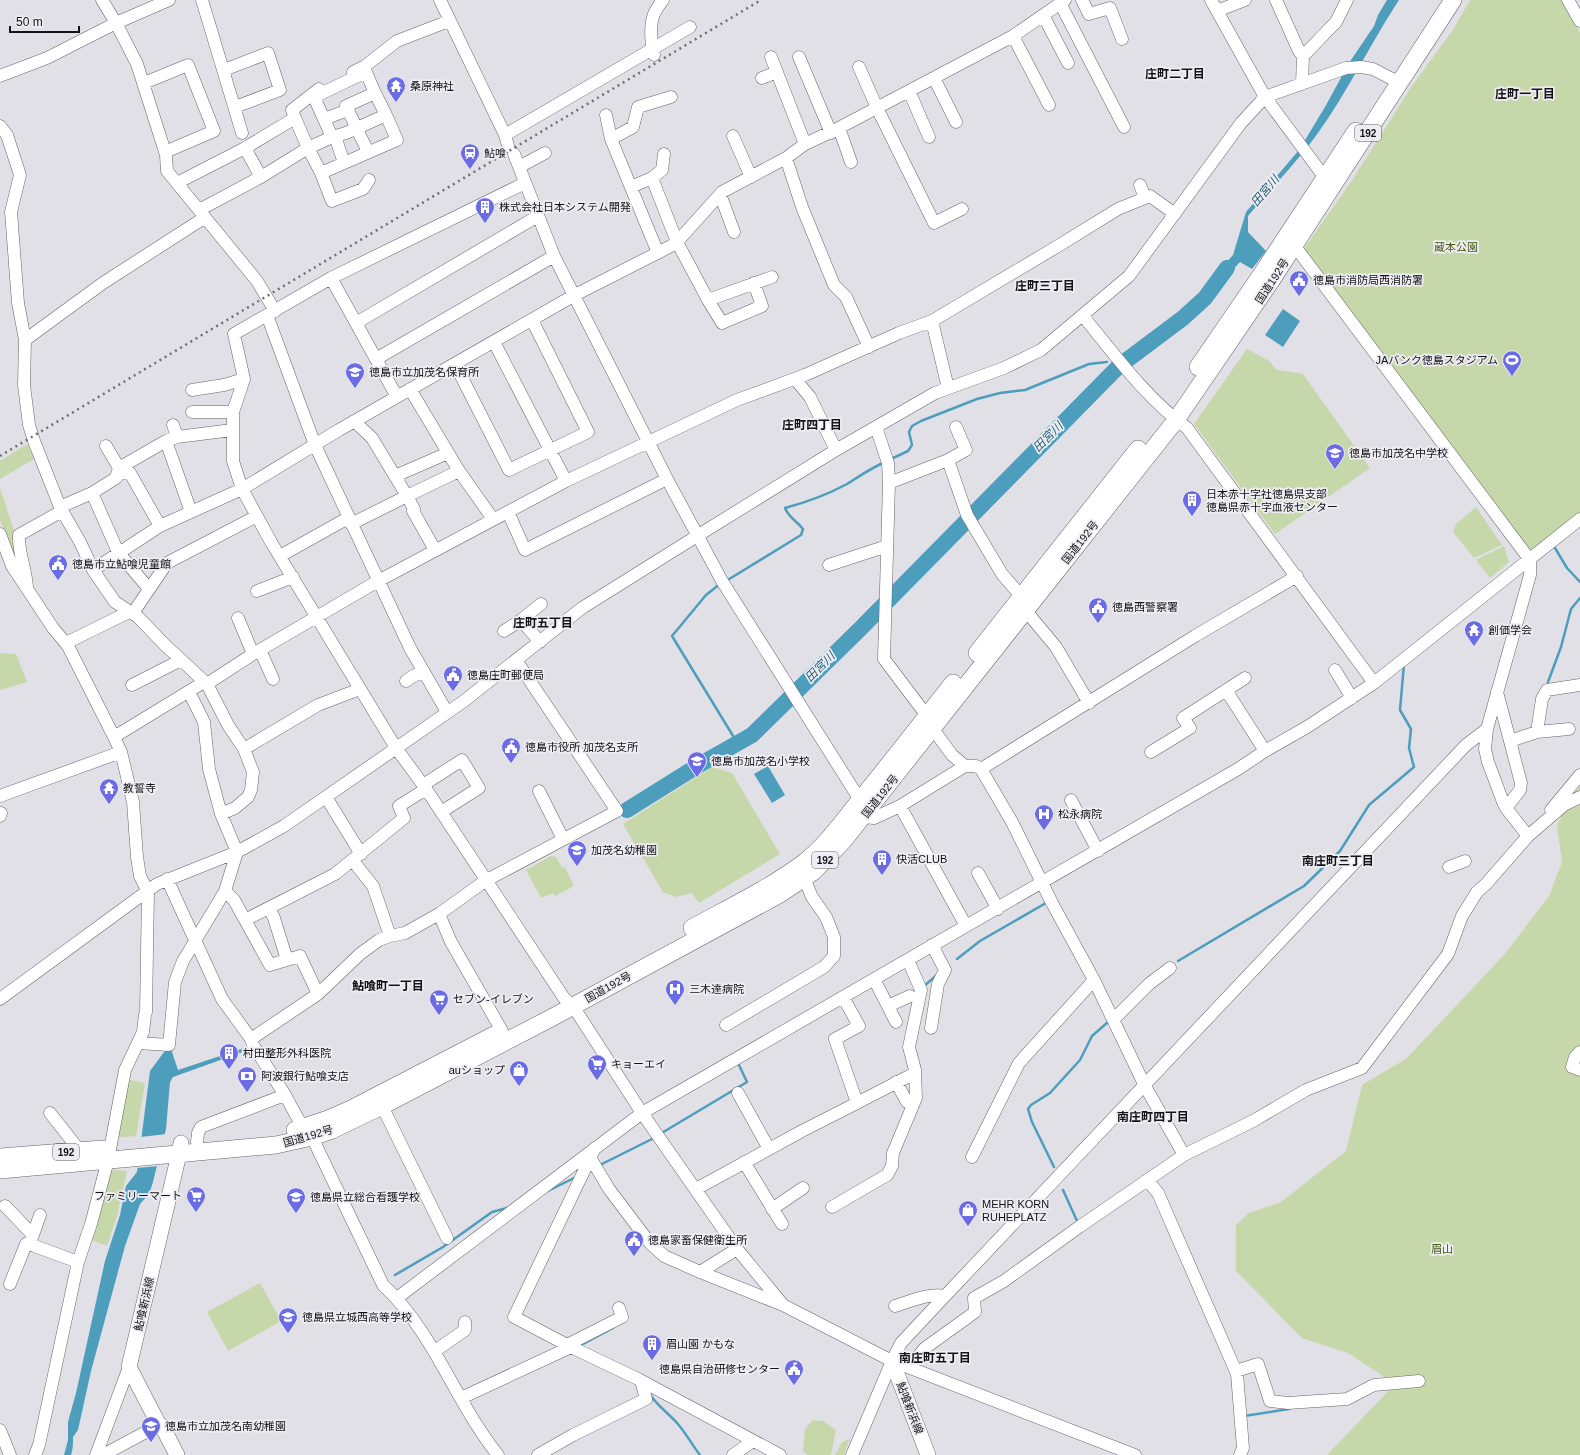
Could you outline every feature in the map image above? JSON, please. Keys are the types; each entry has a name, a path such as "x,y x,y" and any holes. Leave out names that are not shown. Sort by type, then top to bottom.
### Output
{"highway":[{"name":"国道192号","path":"307,1132 449,1057 502,1031 568,1002 744,914 804,878 839,846 863,817 930,722 1171,416 1291,241 1395,80 1440,0"},
{"name":"国道192号","path":"1291,241 1325,178 1453,0"},
{"name":"国道192号","path":"0,1170 275,1135 332,1130 382,1106 568,1002 802,864 833,834 913,736 930,722"},
{"name":"国道192号","path":"0,1157 80,1151 109,1155"}],"main road":[{"name":"鮎喰新浜線","path":"129,1367 178,1148"},
{"name":"鮎喰新浜線","path":"892,1361 928,1455"},
{"path":"129,1367 159,1425 162,1426 177,1455"}],"street":[{"path":"102,0 116,23 137,64 165,152 167,171 257,281 271,313 315,445 410,648 447,712"},
{"path":"0,76 47,58 116,23 169,0"},
{"path":"202,0 242,134"},
{"path":"440,0 519,167 554,256 647,442 724,583 860,800"},
{"path":"653,53 652,18 658,5 663,0"},
{"path":"1082,0 1089,14 1110,8 1122,39"},
{"path":"1245,0 1214,5 1265,96 1325,178"},
{"path":"1276,0 1299,51 1303,56 1302,84"},
{"path":"1303,56 1336,22 1346,0"},
{"path":"1568,0 1580,21"},
{"path":"93,570 118,552 160,526 242,489 354,421 573,296 677,242 720,194 786,158 805,144 909,92 1013,36 1043,15 1057,3 1124,127"},
{"path":"1043,15 1068,62"},
{"path":"369,180 363,189 332,201 292,110 319,89 365,66 397,41 449,21"},
{"path":"509,145 653,53 690,27"},
{"path":"1013,36 1049,105"},
{"path":"224,70 268,53 280,90 235,107"},
{"path":"770,57 805,144"},
{"path":"800,57 851,162"},
{"path":"144,83 188,65 214,130 165,152"},
{"path":"859,67 877,108 934,224 962,209"},
{"path":"0,998 157,884 237,852 284,826 447,712 540,642 582,608 697,536 836,450 935,393 1004,368 1041,350 1129,276 1241,123 1265,96 1302,84 1333,71 1346,68 1361,67 1372,69 1395,80"},
{"path":"321,173 397,140 366,72 314,97 324,120 334,136 344,163"},
{"path":"762,78 777,72"},
{"path":"934,78 956,122"},
{"path":"337,87 368,152"},
{"path":"909,92 929,137"},
{"path":"324,120 375,93"},
{"path":"611,139 633,127 638,107 671,98"},
{"path":"25,340 103,283 202,214 261,177 308,148 334,136 346,134 386,115"},
{"path":"606,115 611,139 658,253"},
{"path":"177,183 245,148 295,118"},
{"path":"0,126 7,136 20,175 11,212 18,303 25,340 24,385 29,425 61,509 80,542 93,570 114,602 138,617 205,683 228,725 244,749 253,772 251,790 248,797 235,808 221,814"},
{"path":"733,136 751,177"},
{"path":"245,148 261,177"},
{"path":"519,167 545,153"},
{"path":"631,187 652,178 662,170 664,154"},
{"path":"786,158 802,207 834,285 846,297 869,347"},
{"path":"652,178 677,242 722,323 762,306 754,283"},
{"path":"525,183 331,278 234,334 244,379 233,412 233,461 242,489 256,516 396,748 441,812 485,881 642,1113 696,1188 737,1249 783,1305"},
{"path":"1140,185 1145,198"},
{"path":"720,194 734,232"},
{"path":"114,737 378,581 566,481 736,400 795,379 932,321 1118,209 1150,196 1175,214"},
{"path":"356,323 538,216"},
{"path":"1291,241 1530,560 1530,575 1487,729 1486,748 1488,762 1506,808 1528,836"},
{"path":"376,359 554,256"},
{"path":"708,300 772,277"},
{"path":"331,278 397,397"},
{"path":"1083,316 1122,364 1160,407 1187,428 1374,683"},
{"path":"455,364 509,470 588,432 532,320"},
{"path":"932,321 948,388"},
{"path":"494,342 566,481"},
{"path":"192,390 224,385 244,379"},
{"path":"795,379 810,397 836,450"},
{"path":"410,389 459,471 493,519"},
{"path":"192,412 233,412"},
{"path":"354,421 372,438 414,508 413,511 435,550"},
{"path":"173,425 172,439 191,512"},
{"path":"876,427 887,461 889,483 884,659 952,755 965,766"},
{"path":"889,483 948,460 966,450 956,427"},
{"path":"118,471 172,439 232,430"},
{"path":"27,590 26,576 18,546 19,535 116,478 118,471 106,446"},
{"path":"395,476 448,453"},
{"path":"948,460 968,518 1002,574 1056,647 1089,703"},
{"path":"118,471 130,473 160,526"},
{"path":"280,556 350,521 459,471"},
{"path":"508,512 526,550 667,479"},
{"path":"92,493 118,552 149,589"},
{"path":"66,643 131,613 167,563 256,516"},
{"path":"397,1298 591,1165 642,1113 1098,851 1238,769 1352,698 1374,683 1580,519"},
{"path":"0,534 12,566 53,628 66,643 121,752 133,802 140,876 148,892 146,1012 143,1032 125,1070 124,1082 109,1155 91,1224 78,1262 41,1438 35,1455"},
{"path":"829,565 881,548 887,550"},
{"path":"981,769 1195,636 1297,576"},
{"path":"257,591 293,577"},
{"path":"504,632 542,604"},
{"path":"238,618 273,679"},
{"path":"521,620 540,642"},
{"path":"132,685 181,660"},
{"path":"251,1039 318,994 360,954 379,940 405,933 438,914 485,881 617,810 516,660"},
{"path":"1335,670 1352,698"},
{"path":"406,681 413,676 424,672"},
{"path":"1151,752 1190,728 1184,718 1245,678"},
{"path":"1537,732 1542,699 1547,690 1580,685"},
{"path":"244,749 318,705 360,689"},
{"path":"1226,690 1265,752"},
{"path":"1497,691 1521,783 1520,790 1506,808"},
{"path":"138,1043 169,1045 176,982 183,960 225,891 237,852 221,814 209,769 204,722 189,692"},
{"path":"852,1455 901,1343 1466,745 1487,729"},
{"path":"1510,741 1537,732 1569,729"},
{"path":"0,796 121,752"},
{"path":"245,920 335,874 357,858 404,818 399,806 462,760 480,788 441,812"},
{"path":"863,817 874,818 900,806 965,766 976,766 981,769 1012,822 1052,903 1114,1019 1145,1086 1184,1155"},
{"path":"1538,828 1555,804 1580,776"},
{"path":"539,791 563,839"},
{"path":"326,797 373,886 390,936"},
{"path":"909,1367 925,1348 975,1312 974,1298 1004,1281 1184,1155 1253,1121 1306,1090 1362,1068 1448,954 1462,916 1477,892 1486,884 1528,836 1564,805 1580,797"},
{"path":"1071,800 1098,851"},
{"path":"900,806 966,926"},
{"path":"1449,867 1465,861"},
{"path":"978,873 998,909"},
{"path":"726,1025 824,967 834,956 834,937 826,917 812,897 804,878"},
{"path":"167,879 222,999 251,1039 307,1132 383,1285 397,1298 435,1352 474,1422 498,1455"},
{"path":"225,891 234,900 270,965 300,956 318,994"},
{"path":"269,908 274,918 287,960"},
{"path":"438,914 451,942 502,1031"},
{"path":"931,1028 938,984 945,970 932,945"},
{"path":"832,1207 887,1175 892,1166 893,1153 916,1098 915,1073 909,1047 921,990 908,960"},
{"path":"1114,1019 1149,984 1170,968"},
{"path":"874,979 896,1022"},
{"path":"972,1157 1019,1063 1094,980"},
{"path":"888,1006 910,996"},
{"path":"843,997 859,1026 835,1039 857,1103"},
{"path":"1580,1052 1575,1057 1572,1067 1580,1070"},
{"path":"696,1188 915,1073"},
{"path":"896,1082 907,1102"},
{"path":"738,1093 768,1149"},
{"path":"178,1148 198,1133 201,1127 285,1095"},
{"path":"382,1106 447,1238"},
{"path":"50,1113 80,1151"},
{"path":"744,1162 782,1224"},
{"path":"591,1165 626,1214 649,1242 664,1256 783,1305 892,1361 1135,1455"},
{"path":"591,1165 514,1318 641,1380 780,1455"},
{"path":"1147,1180 1158,1193 1236,1371 1243,1448 1240,1455"},
{"path":"772,1208 803,1188"},
{"path":"5,1206 31,1240 78,1262"},
{"path":"10,1284 26,1244 31,1240 40,1215"},
{"path":"700,1272 737,1249"},
{"path":"895,1306 927,1296 945,1296"},
{"path":"461,1398 569,1346 622,1317 619,1308"},
{"path":"435,1352 465,1330 465,1322"},
{"path":"1236,1371 1258,1364 1270,1400 1288,1403 1348,1399 1374,1385 1419,1381"},
{"path":"96,1455 129,1367"},
{"path":"538,1455 573,1435 646,1399 641,1380"},
{"path":"103,1455 159,1425"},
{"path":"0,1430 10,1455"},
{"path":"733,1455 753,1441"}],"green space":[{"name":"蔵本公園","path":"1470,0 1562,0 1580,33 1580,512 1532,552 1307,254 1305,247 1353,179 1410,89 1454,28"},
{"path":"1247,349 1269,361 1277,370 1303,374 1370,468 1275,534 1194,424"},
{"path":"27,444 34,459 0,479 0,461"},
{"path":"0,488 15,534 13,539 20,565 17,563 0,520"},
{"path":"1476,507 1502,545 1474,558 1453,532 1456,524"},
{"path":"1504,546 1509,562 1490,578 1476,560"},
{"path":"0,653 16,654 27,682 0,690"},
{"path":"712,767 732,773 780,854 699,903 692,893 676,897 663,892 623,824"},
{"name":"眉山","path":"1580,787 1580,1455 1327,1455 1395,1384 1348,1353 1302,1338 1236,1271 1236,1225 1249,1213 1281,1202 1346,1151 1362,1085 1406,1059 1504,955 1549,896 1562,862 1557,825 1572,795"},
{"path":"551,856 556,857 562,868 565,867 574,886 555,896 553,893 541,898 526,870"},
{"path":"126,1079 145,1083 136,1136 112,1138"},
{"path":"110,1170 127,1171 117,1216 107,1246 89,1239"},
{"path":"260,1283 281,1321 228,1351 207,1312"},
{"path":"813,1420 823,1421 836,1430 831,1455 808,1455 803,1452 805,1429"},
{"path":"850,1439 844,1455 835,1455 842,1442"}],"water":[{"path":"1387,0 1399,0 1322,128 1248,216 1248,232 1266,251 1252,269 1240,262 1217,287 1210,281 1233,255 1246,212 1299,150 1349,63 1374,26 1378,15"},
{"path":"1283,309 1300,321 1283,347 1265,335"},
{"path":"768,766 785,795 772,803 754,774"},
{"path":"250,1046 251,1049 173,1077 170,1082 166,1129 153,1182 149,1194 140,1204 125,1246 91,1371 78,1430 73,1437 72,1453 71,1455 64,1455 68,1440 68,1422 76,1393 105,1261 120,1215 126,1186 137,1172 150,1071 164,1052 171,1049 178,1070"}],"pier":[{"path":"167,1134 159,1166 136,1168 140,1137"}],"waterway":[{"name":"田宮川","path":"627,810 699,765 752,735 861,628 1119,366 1183,318 1205,298 1227,268"},
{"path":"891,459 908,451 912,445 909,432 912,426 921,421 977,399 1000,393 1025,390 1089,364 1107,362"},
{"path":"726,581 801,535 803,529 785,508 832,492 870,469 885,462"},
{"path":"1555,548 1567,568 1580,582"},
{"path":"720,584 706,595 672,636 738,744"},
{"path":"1548,682 1561,647 1571,609 1580,598"},
{"path":"1178,961 1304,886 1340,851 1369,805 1414,767 1409,748 1411,729 1400,710 1404,664"},
{"path":"957,959 980,941 1046,903"},
{"path":"924,986 937,975"},
{"path":"1054,1167 1032,1122 1028,1109 1031,1105 1050,1093 1080,1060 1092,1036 1108,1022"},
{"path":"660,1134 747,1082 738,1063"},
{"path":"600,1165 654,1138"},
{"path":"548,1191 576,1177"},
{"path":"1063,1190 1078,1223"},
{"path":"395,1275 443,1247 492,1212 507,1208"},
{"path":"583,1344 613,1328"},
{"path":"651,1396 680,1427 700,1455"},
{"path":"1244,1416 1289,1409"}],"railway":[{"path":"0,456 761,0"}],"place":[{"name":"桑原神社","path":"396,103"},
{"name":"鮎喰","path":"470,170"},
{"name":"株式会社日本システム開発","path":"485,224"},
{"name":"徳島市消防局西消防署","path":"1299,297"},
{"name":"JAバンク徳島スタジアム","path":"1512,377"},
{"name":"徳島市立加茂名保育所","path":"355,389"},
{"name":"徳島市加茂名中学校","path":"1335,470"},
{"name":"日本赤十字社徳島県支部 徳島県赤十字血液センター","path":"1192,517"},
{"name":"徳島市立鮎喰児童館","path":"58,581"},
{"name":"徳島西警察署","path":"1098,624"},
{"name":"創価学会","path":"1474,647"},
{"name":"徳島庄町郵便局","path":"453,692"},
{"name":"徳島市役所 加茂名支所","path":"511,764"},
{"name":"徳島市加茂名小学校","path":"697,778"},
{"name":"教誓寺","path":"109,805"},
{"name":"松永病院","path":"1044,831"},
{"name":"加茂名幼稚園","path":"577,867"},
{"name":"快活CLUB","path":"882,876"},
{"name":"三木達病院","path":"675,1006"},
{"name":"セブン-イレブン","path":"439,1016"},
{"name":"村田整形外科医院","path":"229,1070"},
{"name":"キョーエイ","path":"597,1081"},
{"name":"auショップ","path":"519,1087"},
{"name":"阿波銀行鮎喰支店","path":"247,1093"},
{"name":"ファミリーマート","path":"196,1213"},
{"name":"徳島県立総合看護学校","path":"296,1214"},
{"name":"MEHR KORN RUHEPLATZ","path":"968,1227"},
{"name":"徳島家畜保健衛生所","path":"634,1257"},
{"name":"徳島県立城西高等学校","path":"288,1334"},
{"name":"眉山園 かもな","path":"652,1361"},
{"name":"徳島県自治研修センター","path":"794,1386"},
{"name":"徳島市立加茂名南幼稚園","path":"151,1443"}],"district":[{"name":"庄町二丁目","path":"1175,74"},
{"name":"庄町一丁目","path":"1525,94"},
{"name":"庄町三丁目","path":"1045,286"},
{"name":"庄町四丁目","path":"812,425"},
{"name":"庄町五丁目","path":"543,623"},
{"name":"南庄町三丁目","path":"1338,861"},
{"name":"鮎喰町一丁目","path":"388,986"},
{"name":"南庄町四丁目","path":"1153,1117"},
{"name":"南庄町五丁目","path":"935,1358"}]}
